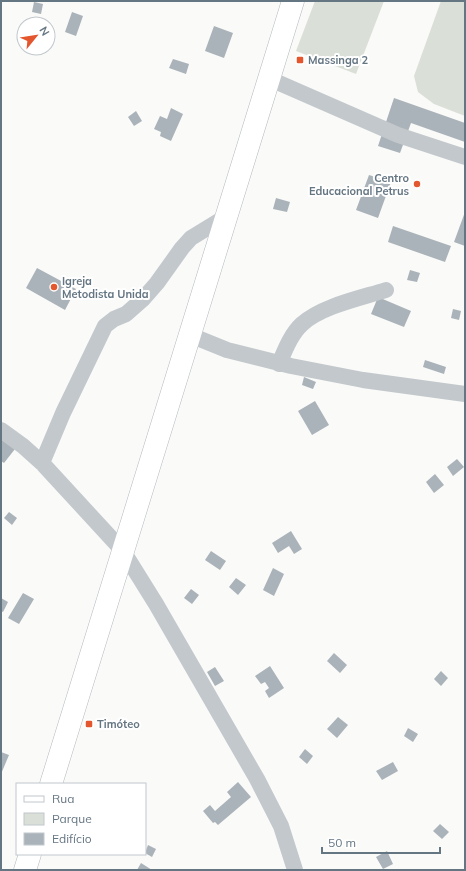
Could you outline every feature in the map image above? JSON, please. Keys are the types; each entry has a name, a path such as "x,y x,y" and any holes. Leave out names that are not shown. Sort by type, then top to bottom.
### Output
{"street":[{"path":"51,783 293,1"},
{"path":"270,79 398,135 465,157"},
{"path":"42,463 63,413 105,326 114,319 126,314 143,299 191,238 227,216"},
{"path":"279,364 290,339 302,324 314,316 338,306 386,290"},
{"path":"190,335 227,350 279,364 363,380 465,394"},
{"path":"1,430 23,446 42,463 77,504 123,551 156,604 257,779 281,826 295,870"},
{"path":"25,870 30,855"}],"green space":[{"path":"315,1 384,1 356,74 296,51"},
{"path":"441,1 465,1 465,116 434,104 418,92 414,76"}],"building":[{"path":"34,2 43,4 41,14 32,12"},
{"path":"72,12 83,16 76,36 65,32"},
{"path":"214,26 233,33 224,58 205,51"},
{"path":"173,59 189,64 186,74 169,68"},
{"path":"394,98 465,123 465,142 411,123 400,153 378,146"},
{"path":"171,108 183,114 171,141 160,136 161,132 154,129 160,116 167,119"},
{"path":"136,111 142,121 134,126 128,117"},
{"path":"369,175 391,182 378,218 356,210"},
{"path":"276,198 290,202 287,212 273,209"},
{"path":"465,212 465,246 454,242"},
{"path":"393,226 451,246 445,262 388,242"},
{"path":"37,268 76,289 65,310 26,288"},
{"path":"410,270 420,273 417,282 407,280"},
{"path":"378,297 411,311 404,327 371,314"},
{"path":"453,309 461,311 459,320 451,318"},
{"path":"425,360 446,367 444,374 423,367"},
{"path":"304,377 316,382 313,389 302,385"},
{"path":"315,401 329,425 312,435 298,411"},
{"path":"1,437 15,449 4,463 1,461"},
{"path":"457,459 464,467 453,476 447,467"},
{"path":"435,474 444,485 434,493 426,482"},
{"path":"9,512 17,518 12,525 4,518"},
{"path":"291,531 302,549 294,554 289,546 278,553 272,543"},
{"path":"211,551 226,561 220,570 205,560"},
{"path":"273,568 284,574 274,596 263,590"},
{"path":"236,578 246,585 238,595 229,587"},
{"path":"191,589 199,595 192,604 184,598"},
{"path":"23,593 34,599 19,624 8,618"},
{"path":"1,598 8,602 3,612 1,611"},
{"path":"334,653 347,665 340,673 327,661"},
{"path":"270,666 284,688 269,698 265,691 269,688 265,682 261,684 255,676"},
{"path":"215,667 224,681 215,686 207,672"},
{"path":"441,671 448,678 441,686 434,679"},
{"path":"338,717 348,725 337,738 327,729"},
{"path":"408,728 418,734 413,742 404,736"},
{"path":"305,749 313,756 307,764 299,757"},
{"path":"1,752 9,755 1,774"},
{"path":"393,762 398,771 382,780 376,771"},
{"path":"238,782 251,797 218,825 215,822 213,823 203,811 210,805 215,811 231,797 227,792"},
{"path":"440,824 449,832 442,839 433,831"},
{"path":"148,845 156,849 152,857 146,854"},
{"path":"387,851 393,864 383,869 376,857"},
{"path":"141,863 152,870 137,870"}],"place":[{"name":"Massinga 2","path":"300,60"},
{"name":"Centro Educacional Petrus","path":"417,184"},
{"name":"Igreja Metodista Unida","path":"54,287"},
{"name":"Timóteo","path":"89,724"}]}
